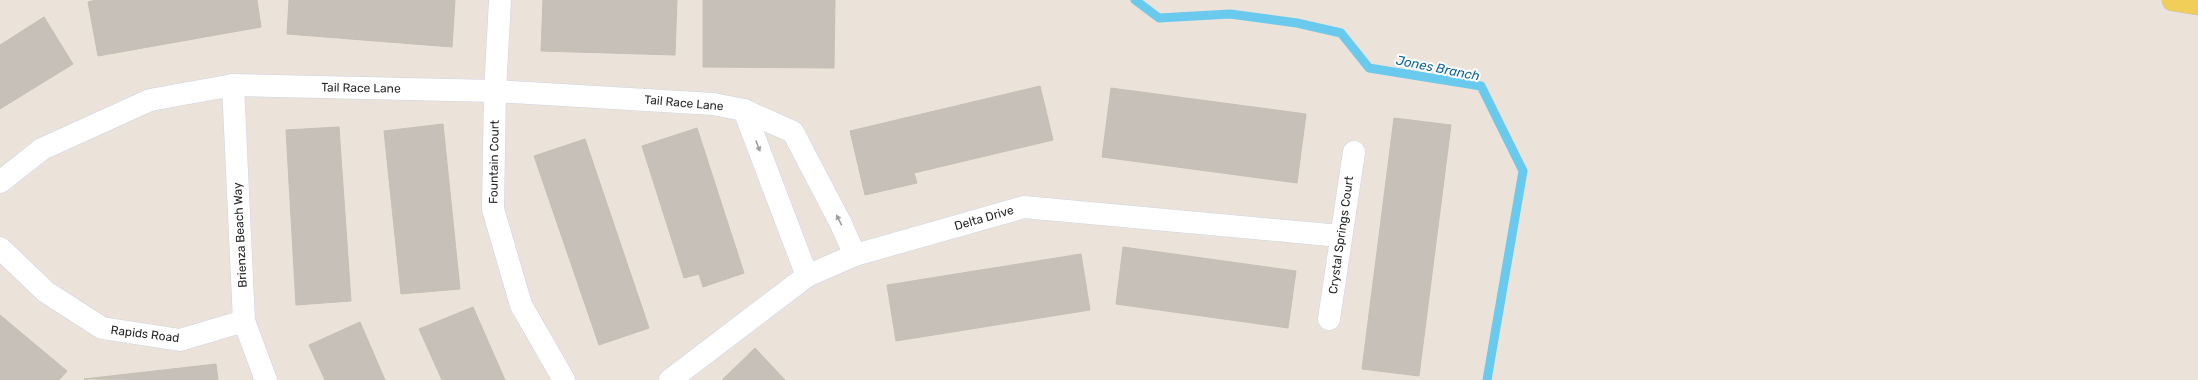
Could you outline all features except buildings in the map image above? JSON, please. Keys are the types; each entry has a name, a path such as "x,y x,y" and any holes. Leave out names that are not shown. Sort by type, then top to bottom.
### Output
{"main road":[{"path":"2173,0 2198,4"}],"street":[{"name":"Fountain Court","path":"500,0 495,91 493,209 521,305 564,380"},
{"name":"Tail Race Lane","path":"0,182 42,149 150,100 233,85 495,91 712,104 744,110 793,132 855,255"},
{"name":"Brienza Beach Way","path":"233,85 244,321 266,380"},
{"path":"744,110 808,276"},
{"name":"Crystal Springs Court","path":"1329,319 1340,236 1354,152"},
{"name":"Delta Drive","path":"670,380 808,276 855,255 1024,207 1340,236"},
{"name":"Rapids Road","path":"0,248 46,292 102,328 180,340 244,321"}],"waterway":[{"name":"Jones Branch","path":"1135,0 1159,18 1230,14 1297,23 1341,33 1369,68 1481,86 1523,171 1487,380"}]}
